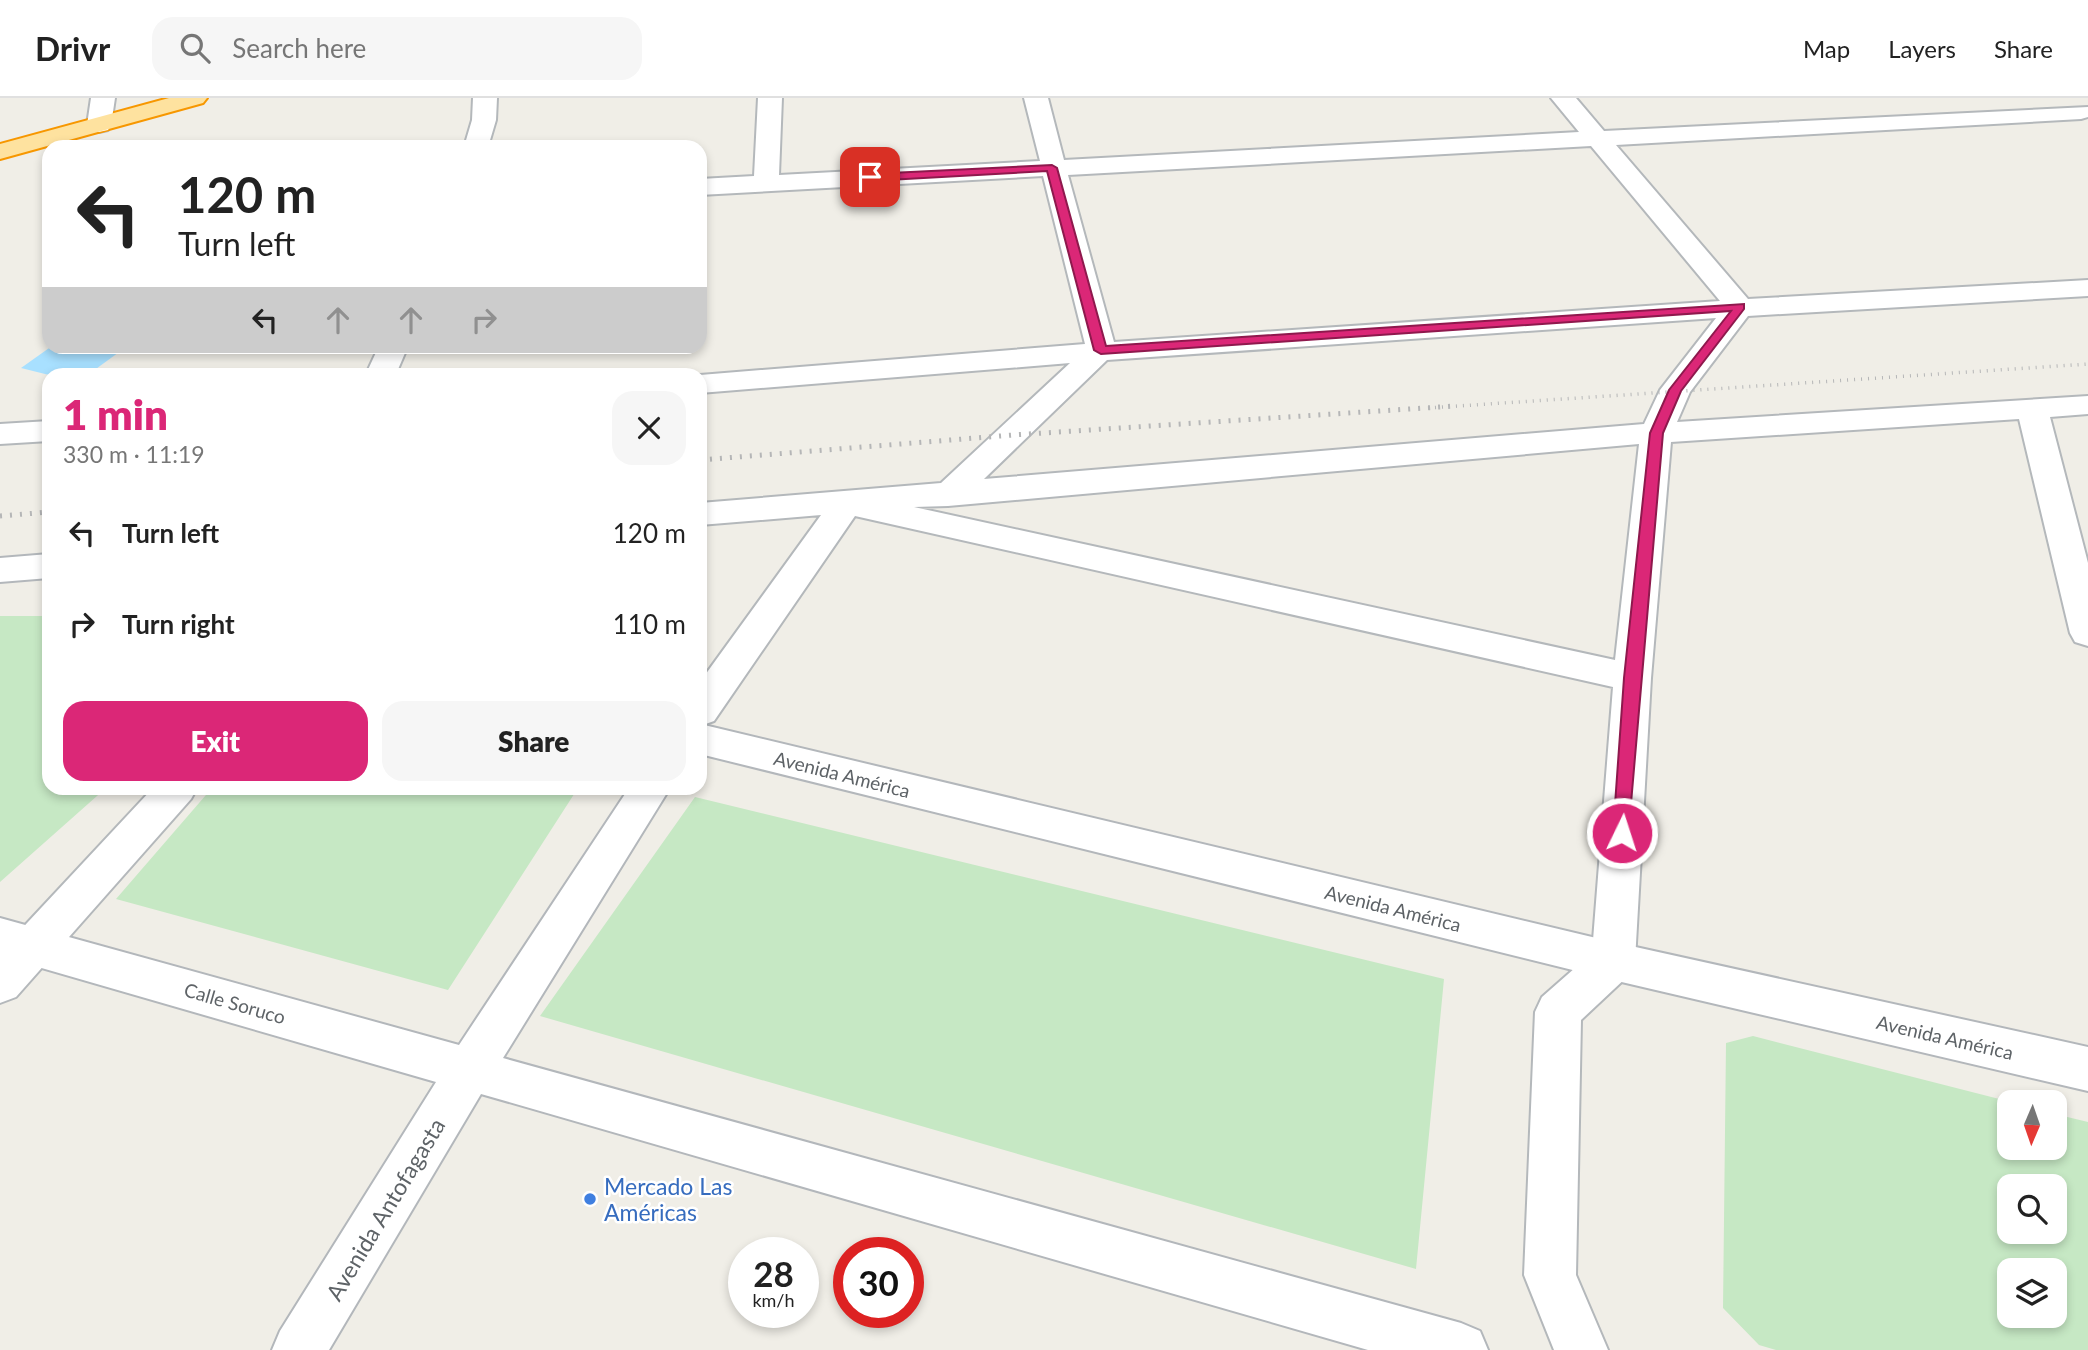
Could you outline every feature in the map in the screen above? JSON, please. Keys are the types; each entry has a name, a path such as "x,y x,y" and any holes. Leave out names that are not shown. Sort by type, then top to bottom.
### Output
{"highway":[{"path":"44,140 195,98"},
{"path":"0,152 42,141"}],"street":[{"path":"99,125 103,98"},
{"path":"477,140 484,120 485,98"},
{"path":"766,183 770,98"},
{"path":"1035,98 1101,350"},
{"path":"1563,98 1740,307"},
{"path":"707,187 1598,139 2078,109"},
{"path":"707,383 1101,350 1740,307 2088,288"},
{"path":"1581,1350 1550,1275 1558,1012 1613,961 1632,678 1656,433 1675,390 1740,307"},
{"path":"948,495 1101,350"},
{"path":"707,513 1656,433 2088,405"},
{"path":"2032,408 2088,633"},
{"path":"0,434 42,431"},
{"path":"847,503 1632,678"},
{"path":"707,701 847,503"},
{"path":"0,570 42,567"},
{"name":"Avenida América","path":"707,741 1613,961 2088,1069"},
{"path":"0,983 17,941 170,795"},
{"name":"Avenida Antofagasta","path":"299,1350 470,1069 646,795"},
{"name":"Calle Soruco","path":"17,941 470,1069"},
{"path":"470,1069 1461,1350"}],"green space":[{"path":"0,616 42,616 42,795 98,795 0,882"},
{"path":"206,795 573,795 448,990 116,899"},
{"path":"695,797 1444,979 1416,1269 540,1016"},
{"path":"1753,1036 1997,1098 1997,1160 2067,1160 2067,1117 2088,1122 2088,1350 1776,1350 1759,1345 1723,1308 1726,1043"}],"water":[{"path":"42,353 116,354 97,368 42,368 42,373 21,368"}],"railway":[{"path":"1428,408 2088,364"},
{"path":"707,459 1013,435 1455,406"},
{"path":"0,516 42,513"}],"place":[{"name":"Mercado Las Américas","path":"590,1199"}],"route":[{"path":"870,177 1052,168 1101,350 1740,307 1675,390 1656,433 1632,678 1622,833"}]}
